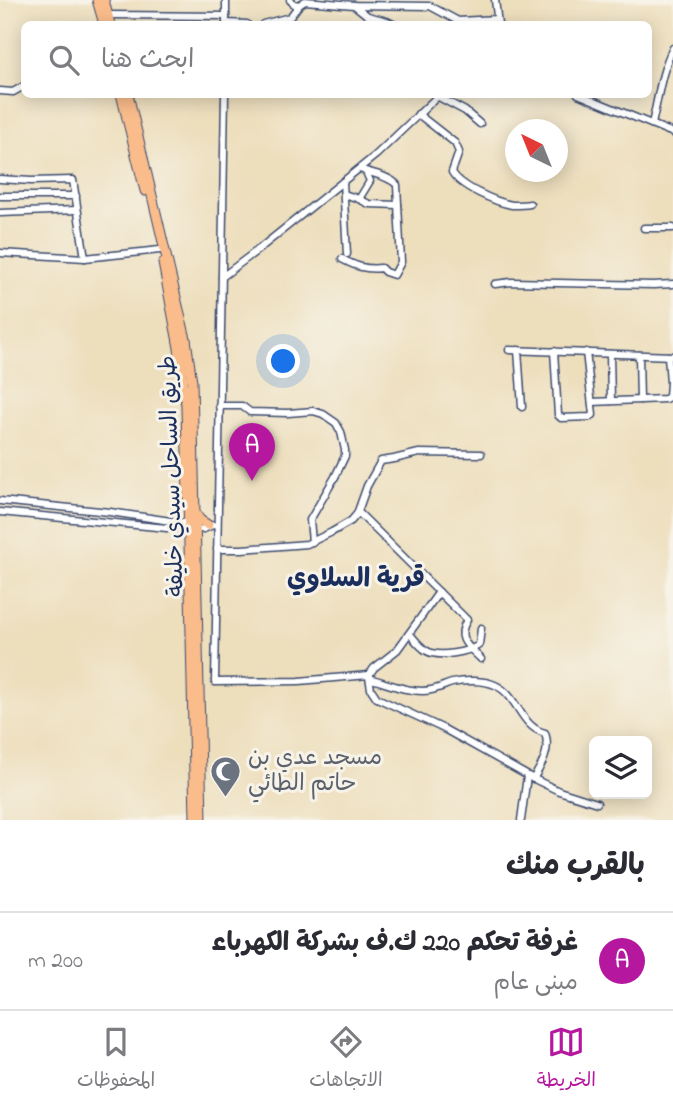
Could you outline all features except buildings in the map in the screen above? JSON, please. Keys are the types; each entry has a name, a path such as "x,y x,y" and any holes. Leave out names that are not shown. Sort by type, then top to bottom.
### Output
{"highway":[{"path":"97,0 107,21"},
{"path":"104,0 107,21"},
{"path":"122,98 160,250 175,324 186,406 193,526 195,820"},
{"name":"طريق الساحل سيدي خليفة","path":"129,98 190,365 202,820"},
{"path":"193,526 204,523 212,526"},
{"path":"193,526 212,526"}],"street":[{"path":"107,21 226,21 226,0"},
{"path":"290,0 299,5"},
{"path":"495,0 498,21"},
{"path":"275,21 290,17 305,1 430,6 458,21"},
{"path":"354,5 368,16 387,21"},
{"path":"449,21 452,18"},
{"path":"652,124 666,65 673,48"},
{"path":"0,91 13,92 21,88"},
{"path":"225,98 219,406 212,526 216,549 215,682 299,681 369,675"},
{"path":"222,277 362,170 435,98"},
{"path":"443,98 480,124"},
{"path":"588,98 673,133"},
{"path":"418,114 455,143 458,152 452,172 456,179 497,201 514,205 530,204"},
{"path":"343,182 344,257 361,268 381,268 394,275 401,262 396,182 362,170"},
{"path":"359,199 370,181 362,170"},
{"path":"0,178 31,181 72,180 75,184 85,258"},
{"path":"344,194 369,204 398,205"},
{"path":"0,196 76,196"},
{"path":"0,214 77,210"},
{"path":"644,228 673,228"},
{"path":"0,253 85,258 160,250"},
{"path":"495,284 673,284"},
{"path":"509,349 671,356 669,397 666,399 592,402"},
{"path":"518,350 522,407"},
{"path":"554,351 561,418 592,416 586,352"},
{"path":"610,354 611,401"},
{"path":"639,355 640,400"},
{"path":"219,406 242,406 250,412 313,411 323,414 336,424 341,432 345,456 310,520 312,542"},
{"path":"216,549 287,547 312,542 351,521 358,512 367,486 381,461 419,453 481,454"},
{"path":"0,501 110,512 193,526"},
{"path":"0,512 193,526"},
{"path":"358,512 467,620 464,624 464,641 481,659"},
{"path":"439,592 397,650 369,675 371,689 377,698 444,729 530,777 597,803"},
{"path":"410,634 431,653 449,654 479,645 481,628"},
{"path":"369,675 372,679 405,688 430,691 456,682 493,684 504,690 525,720 545,733 548,742 545,758 530,777 521,820"}],"place":[{"name":"غرفة تحكم 220 ك.ف بشركة الكهرباء","path":"252,481"},
{"name":"مسجد عدي بن حاتم الطائي","path":"225,798"}],"district":[{"name":"قرية السلاوي","path":"356,580"}]}
